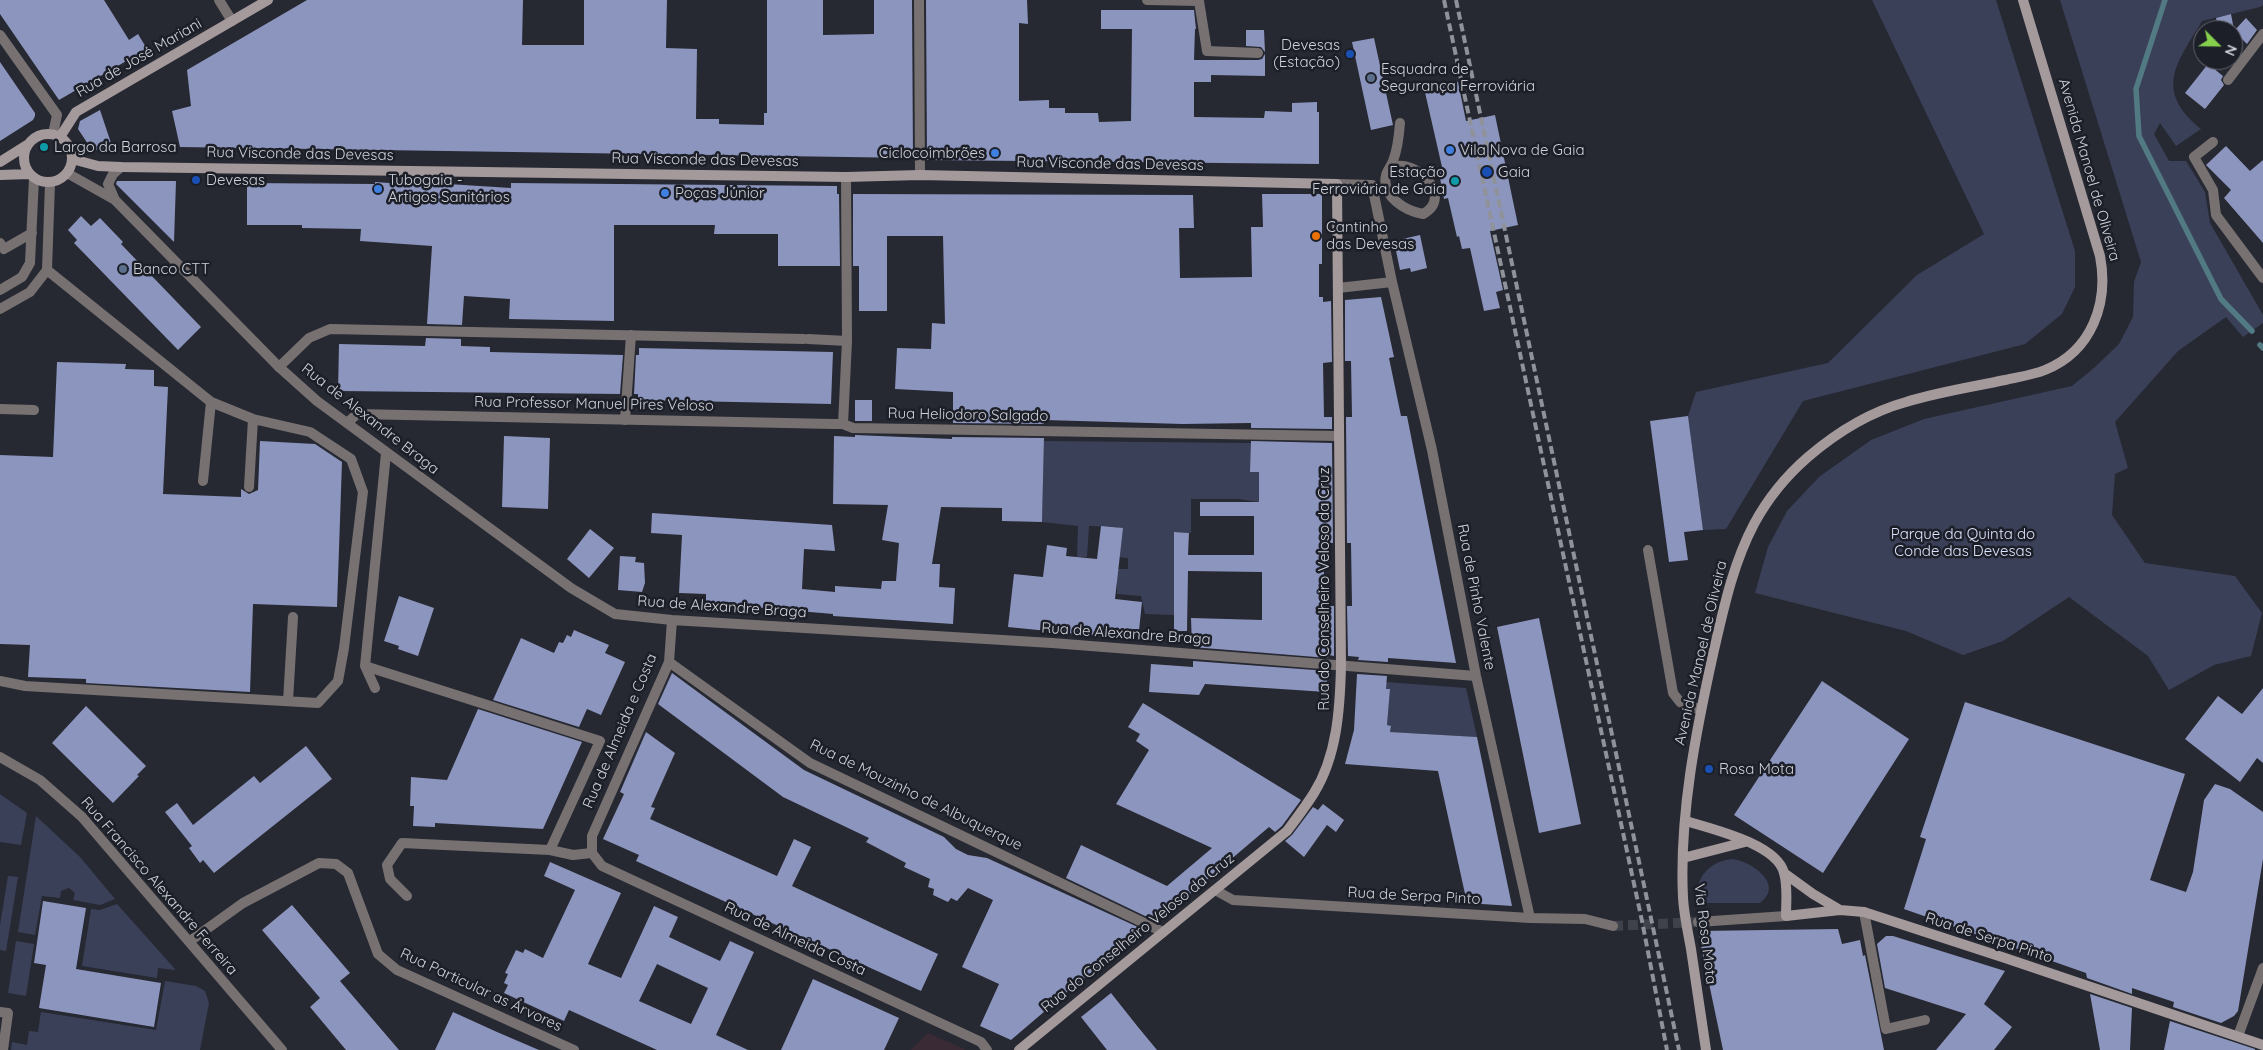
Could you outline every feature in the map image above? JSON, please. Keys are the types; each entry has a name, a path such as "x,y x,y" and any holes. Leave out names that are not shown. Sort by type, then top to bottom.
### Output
{"main road":[{"name":"Rua de José Mariani","path":"56,135 76,112 268,0"},
{"name":"Avenida Manoel de Oliveira","path":"1686,821 1691,768 1701,710 1736,565 1760,513 1786,478 1808,457 1839,434 1862,420 1892,406 1920,398 2031,374 2053,366 2081,343 2094,325 2103,296 2103,271 2100,256 2023,0"},
{"path":"0,162 38,136 56,135 69,146 72,159 67,173 62,178 50,183 31,176 0,174"},
{"path":"28,144 23,158 24,165 31,176"},
{"name":"Rua Visconde das Devesas","path":"72,159 98,166 121,167 846,177 920,176 1338,184"},
{"name":"Rua do Conselheiro Veloso da Cruz","path":"1019,1050 1287,831 1315,792 1330,757 1340,711 1342,666 1338,184"},
{"path":"1686,821 1726,833 1770,853 1778,861 1784,873 1786,916"},
{"name":"Via Rosa Mota","path":"1686,821 1683,858 1684,900 1706,1050"},
{"path":"1683,858 1745,842"},
{"path":"1784,873 1813,894 1840,910"},
{"name":"Rua de Serpa Pinto","path":"1786,916 1840,910 1864,912 2263,1045"}],"street":[{"path":"220,0 232,22"},
{"path":"919,0 920,176"},
{"path":"1147,0 1199,1 1207,51 1258,53"},
{"path":"2228,80 2263,34"},
{"path":"0,35 56,115 56,135"},
{"path":"1390,168 1401,165 1412,168 1425,177 1435,195 1435,204 1423,214 1414,212 1395,202 1386,183 1386,175 1399,141 1400,123"},
{"path":"2213,142 2194,157 2212,190 2216,215 2263,278"},
{"path":"115,200 108,184 113,174 121,167"},
{"name":"Rua de Alexandre Braga","path":"67,173 115,200 279,367 317,401 586,597 615,614 672,620 1052,643 1476,676"},
{"path":"0,290 22,277 30,263 32,233 31,176"},
{"path":"843,424 846,341 846,177"},
{"path":"0,309 30,292 47,270 50,183"},
{"path":"1338,184 1372,185 1386,183"},
{"name":"Rua de Pinho Valente","path":"1372,185 1392,282 1432,450 1476,676 1530,918"},
{"path":"0,243 4,249 32,233"},
{"path":"0,681 25,686 318,703 338,680 344,648 363,492 351,459 310,432 253,419 211,402 47,270"},
{"path":"1338,288 1392,282"},
{"path":"279,367 309,338 330,329 631,334 846,341"},
{"path":"626,420 631,334"},
{"path":"203,481 211,402"},
{"path":"0,409 34,410"},
{"name":"Rua Professor Manuel Pires Veloso","path":"347,423 357,414 843,424"},
{"path":"250,487 253,419"},
{"name":"Rua Heliodoro Salgado","path":"843,424 853,428 1339,436"},
{"path":"375,688 365,666 386,453"},
{"path":"1648,550 1673,693 1680,702 1701,710"},
{"path":"288,701 293,617"},
{"name":"Rua de Almeida e Costa","path":"592,853 592,836 669,662 672,620"},
{"name":"Rua de Mouzinho de Albuquerque","path":"669,662 810,763 1163,932"},
{"path":"365,666 600,741 550,850"},
{"name":"Rua Francisco Alexandre Ferreira","path":"0,757 40,780 82,817 282,1050"},
{"path":"407,896 390,879 387,865 402,843 550,850 573,855 592,853"},
{"name":"Rua de Almeida Costa","path":"592,853 602,866 981,1042 988,1050"},
{"name":"Rua Particular as Árvores","path":"190,941 243,904 310,867 319,863 336,864 348,873 378,954 390,965 397,970 574,1050"},
{"name":"Rua de Serpa Pinto","path":"1216,890 1232,900 1530,918 1585,919 1613,926"},
{"path":"1864,912 1886,1029 1925,1020"},
{"name":"Rua de Serpa Pinto","path":"1698,922 1786,916"},
{"path":"2238,1036 2263,968"},
{"path":"3,1050 4,1013"}],"shaded area":[{"path":"928,1033 960,1047 965,1050 911,1050"}],"green space":[{"path":"1872,0 1996,0 2075,251 2075,287 2062,314 2025,344 1803,401 1726,529 1703,530 1688,416 1696,392 1828,363 1917,275 1984,234"},
{"name":"Parque da Quinta do Conde das Devesas","path":"2060,0 2263,0 2263,5 2260,7 2206,20 2193,20 2193,36 2178,63 2174,76 2174,89 2177,102 2186,115 2201,129 2176,146 2160,123 2154,134 2169,161 2186,161 2205,192 2210,223 2263,315 2263,323 2243,337 2226,317 2178,351 2115,422 2128,468 2115,474 2112,515 2145,563 2235,576 2262,613 2251,656 2214,665 2169,690 2148,656 2069,597 2003,641 1963,655 1906,631 1755,593 1768,547 1787,511 1819,477 1871,440 1924,419 2072,386 2095,367 2119,344 2133,317 2134,282 2141,262"},
{"path":"1044,441 1251,443 1251,472 1259,472 1259,502 1239,499 1191,499 1191,533 1174,532 1174,615 1145,614 1141,596 1117,594 1117,569 1128,569 1128,558 1118,557 1118,527 1089,526 1087,557 1077,557 1078,526 1042,522"},
{"path":"1386,682 1466,688 1477,737 1390,732 1391,726 1387,725 1390,689 1386,689"},
{"path":"0,794 27,813 21,845 0,842"},
{"path":"36,816 80,857 115,899 100,905 73,900 75,893 69,888 61,891 60,898 42,896 35,935 18,932"},
{"path":"1732,859 1748,864 1763,875 1769,889 1767,896 1760,903 1697,903 1698,886 1704,873 1716,864"},
{"path":"8,876 18,877 6,951 0,950 0,925"},
{"path":"117,904 174,970 158,968 157,978 82,966 91,909 100,910"},
{"path":"16,941 34,944 26,996 8,993"},
{"path":"165,981 196,986 205,991 209,1003 200,1050 11,1050 12,1042 27,1045 29,1031 38,1032 41,1012 156,1030"}],"building":[{"path":"0,0 104,0 129,40 138,34 147,49 59,100 0,14"},
{"path":"307,0 523,0 522,45 584,45 584,0 667,0 666,48 697,49 696,119 719,119 719,124 764,125 764,113 767,113 767,0 823,0 823,35 874,34 874,0 912,0 913,158 180,147 172,111 191,106 187,70"},
{"path":"926,0 1027,0 1028,24 1019,23 1019,101 1049,100 1049,108 1065,108 1065,113 1098,113 1099,122 1131,121 1132,29 1101,29 1101,10 1194,10 1196,29 1194,60 1258,60 1262,59 1265,54 1265,76 1211,75 1211,82 1194,82 1194,117 1264,118 1265,111 1292,112 1292,103 1317,102 1317,112 1319,112 1319,164 927,160"},
{"path":"2231,14 2232,20 2216,20 2216,18"},
{"path":"2246,18 2257,30 2247,44 2243,40 2243,21"},
{"path":"1246,30 1264,30 1265,52 1261,47 1246,46"},
{"name":"Esquadra de Segurança Ferroviária","path":"1374,38 1393,125 1371,130 1352,42"},
{"path":"0,62 35,113 35,116 33,120 0,141"},
{"path":"2203,70 2216,70 2223,76 2221,80 2224,85 2205,109 2185,93"},
{"path":"1458,82 1466,121 1495,115 1518,225 1490,231 1503,290 1496,292 1500,308 1484,311 1470,248 1462,249 1459,236 1457,237 1448,198 1444,199 1438,168 1442,167 1424,88"},
{"path":"100,110 113,149 96,150 90,147 78,129 80,121"},
{"path":"2226,146 2250,171 2263,160 2263,243 2224,198 2231,190 2206,165"},
{"path":"117,181 176,181 174,242 116,184"},
{"path":"375,182 448,187 448,184 511,188 511,183 837,186 837,194 839,194 840,266 778,266 778,234 714,234 715,225 614,225 614,321 509,319 510,299 464,296 462,325 427,324 432,246 360,241 361,229 302,228 302,225 247,225 247,183 375,184"},
{"path":"853,194 1193,195 1194,228 1179,228 1180,278 1252,277 1251,227 1263,227 1262,194 1322,194 1322,264 1319,264 1319,297 1323,297 1323,302 1331,301 1332,362 1323,363 1324,417 1332,417 1332,429 1251,428 1251,423 1183,424 1044,420 1044,424 953,423 953,392 895,389 897,348 931,349 932,323 945,324 943,236 887,236 887,311 859,311 859,266 853,266"},
{"path":"81,216 91,226 100,218 123,242 121,244 201,327 178,350 74,243 77,240 68,230"},
{"path":"1420,235 1427,268 1411,272 1410,268 1400,270 1394,241"},
{"path":"1381,297 1394,357 1389,358 1401,416 1407,416 1456,663 1388,658 1388,662 1358,660 1359,657 1348,656 1347,606 1352,606 1351,543 1347,543 1346,417 1352,417 1351,361 1345,361 1345,300"},
{"path":"426,338 461,339 461,346 490,347 490,352 623,355 620,394 338,391 339,344 425,346"},
{"path":"639,348 833,352 831,404 638,400 638,394 634,394 636,355 639,355"},
{"path":"57,362 126,364 125,369 154,370 154,386 168,387 163,494 241,497 241,489 249,494 258,490 260,441 315,444 342,462 337,607 253,604 250,692 86,683 86,679 28,677 30,645 0,644 0,455 53,457"},
{"path":"855,400 872,400 872,421 855,421"},
{"path":"1688,416 1703,530 1684,532 1688,560 1669,562 1650,421"},
{"path":"855,435 952,439 952,437 1044,438 1042,522 1002,521 1002,508 941,507 932,564 940,564 939,587 955,588 953,624 833,616 833,614 706,603 706,594 679,593 682,535 651,533 652,513 832,525 835,551 804,549 802,589 835,592 835,586 881,589 882,581 896,581 899,543 882,540 888,505 833,504 834,436 855,437"},
{"path":"504,436 550,438 548,509 502,507"},
{"path":"1251,441 1332,443 1333,543 1324,543 1324,596 1325,606 1334,606 1334,656 1329,655 1328,658 1192,647 1191,618 1262,620 1262,572 1188,571 1187,631 1174,631 1174,532 1189,533 1188,555 1254,555 1254,516 1200,516 1200,502 1259,502 1259,472 1250,472"},
{"path":"1101,526 1123,528 1115,599 1142,602 1138,640 1008,627 1014,574 1043,577 1047,545 1067,548 1066,556 1097,559"},
{"path":"590,529 614,548 589,578 567,559"},
{"path":"620,556 636,557 635,562 644,563 645,583 642,592 618,590"},
{"path":"399,596 434,608 418,656 398,649 399,646 384,641"},
{"path":"1539,618 1581,824 1539,833 1497,627"},
{"path":"574,630 609,645 605,653 625,662 601,715 587,709 579,727 493,700 521,638 554,653 559,642 563,643 567,635 571,637"},
{"path":"1193,661 1328,671 1326,692 1205,684 1199,695 1149,692 1151,664 1193,667"},
{"path":"672,673 804,770 944,837 956,849 968,855 987,858 1140,928 1141,935 1072,988 1011,1040 980,1026 999,984 962,967 993,900 968,888 957,901 951,898 948,902 933,895 934,889 928,887 930,879 904,867 906,863 866,842 869,838 783,797 658,704"},
{"path":"1357,674 1387,676 1386,689 1390,689 1387,725 1391,726 1390,732 1477,737 1512,906 1467,903 1438,771 1345,764 1354,730"},
{"path":"1822,681 1909,739 1823,873 1734,815"},
{"path":"2263,688 2263,763 2257,758 2240,782 2185,739 2218,696 2242,714"},
{"path":"1965,702 2185,774 2150,880 2186,892 2193,872 2204,800 2215,784 2230,789 2263,812 2263,859 2238,1011 2234,1016 2221,1023 2173,1007 2174,1002 2132,988 2132,994 2087,978 2086,973 1904,909 1926,839 1920,837"},
{"path":"1143,703 1301,800 1282,826 1275,832 1269,827 1163,917 1145,916 1066,878 1081,845 1167,886 1212,848 1116,804 1149,750 1136,741 1140,734 1128,727"},
{"path":"86,706 146,766 113,803 52,743"},
{"path":"478,709 582,742 543,829 435,823 435,827 413,826 414,806 410,806 411,777 447,780"},
{"path":"646,732 675,753 651,807 655,808 650,819 777,876 794,839 811,847 792,886 938,954 921,991 636,861 639,855 603,839 624,794 620,792"},
{"path":"306,746 332,779 214,873 203,860 200,863 189,848 192,846 165,812 177,803 193,825 254,776 260,783"},
{"path":"1323,804 1344,820 1336,832 1327,825 1304,857 1285,841 1292,835 1313,807 1318,810"},
{"path":"550,862 621,893 588,964 621,978 654,906 678,917 669,937 720,961 730,941 754,952 716,1035 748,1050 657,1050 569,1010 564,1021 504,993 508,985 504,983 508,974 505,973 516,950 523,953 525,949 543,958 575,890 544,876","holes":["657,964 708,988 691,1024 639,1001"]},
{"path":"43,901 86,908 76,969 161,983 154,1027 39,1008 46,965 34,963"},
{"path":"292,905 350,973 340,981 399,1050 346,1050 310,1007 320,998 262,930"},
{"path":"1838,929 1842,944 1860,940 1863,956 1865,955 1884,1050 1723,1050 1698,931"},
{"path":"1886,936 1893,936 2005,971 1984,1004 2012,1027 1994,1050 1936,1050 1966,1014 1885,988 1877,944"},
{"path":"813,979 899,1018 884,1050 781,1050"},
{"path":"1111,993 1157,1050 1107,1050 1081,1017"},
{"path":"2090,994 2132,1008 2130,1050 2100,1050"},
{"path":"453,1012 497,1032 539,1050 435,1050"},
{"path":"2170,1021 2255,1049 2255,1050 2164,1050"}],"waterway":[{"path":"2165,0 2136,89 2139,136 2221,299 2252,331"},
{"path":"2260,345 2263,348"}],"tunnel":[{"path":"1613,926 1698,922"}],"railway":[{"path":"1444,0 1642,921 1667,1050"},
{"path":"1456,0 1679,1050"}],"place":[{"name":"Devesas (Estação)","path":"1350,54"},
{"name":"Esquadra de Segurança Ferroviária","path":"1371,78"},
{"name":"Largo da Barrosa","path":"44,147"},
{"name":"Vila Nova de Gaia","path":"1450,150"},
{"name":"Ciclocoimbrões","path":"995,153"},
{"name":"Gaia","path":"1487,172"},
{"name":"Devesas","path":"196,180"},
{"name":"Estação Ferroviária de Gaia","path":"1455,181"},
{"name":"Tubogaia - Artigos Sanitários","path":"378,189"},
{"name":"Poças Júnior","path":"665,193"},
{"name":"Cantinho das Devesas","path":"1316,236"},
{"name":"Banco CTT","path":"123,269"},
{"name":"Rosa Mota","path":"1709,769"}]}
